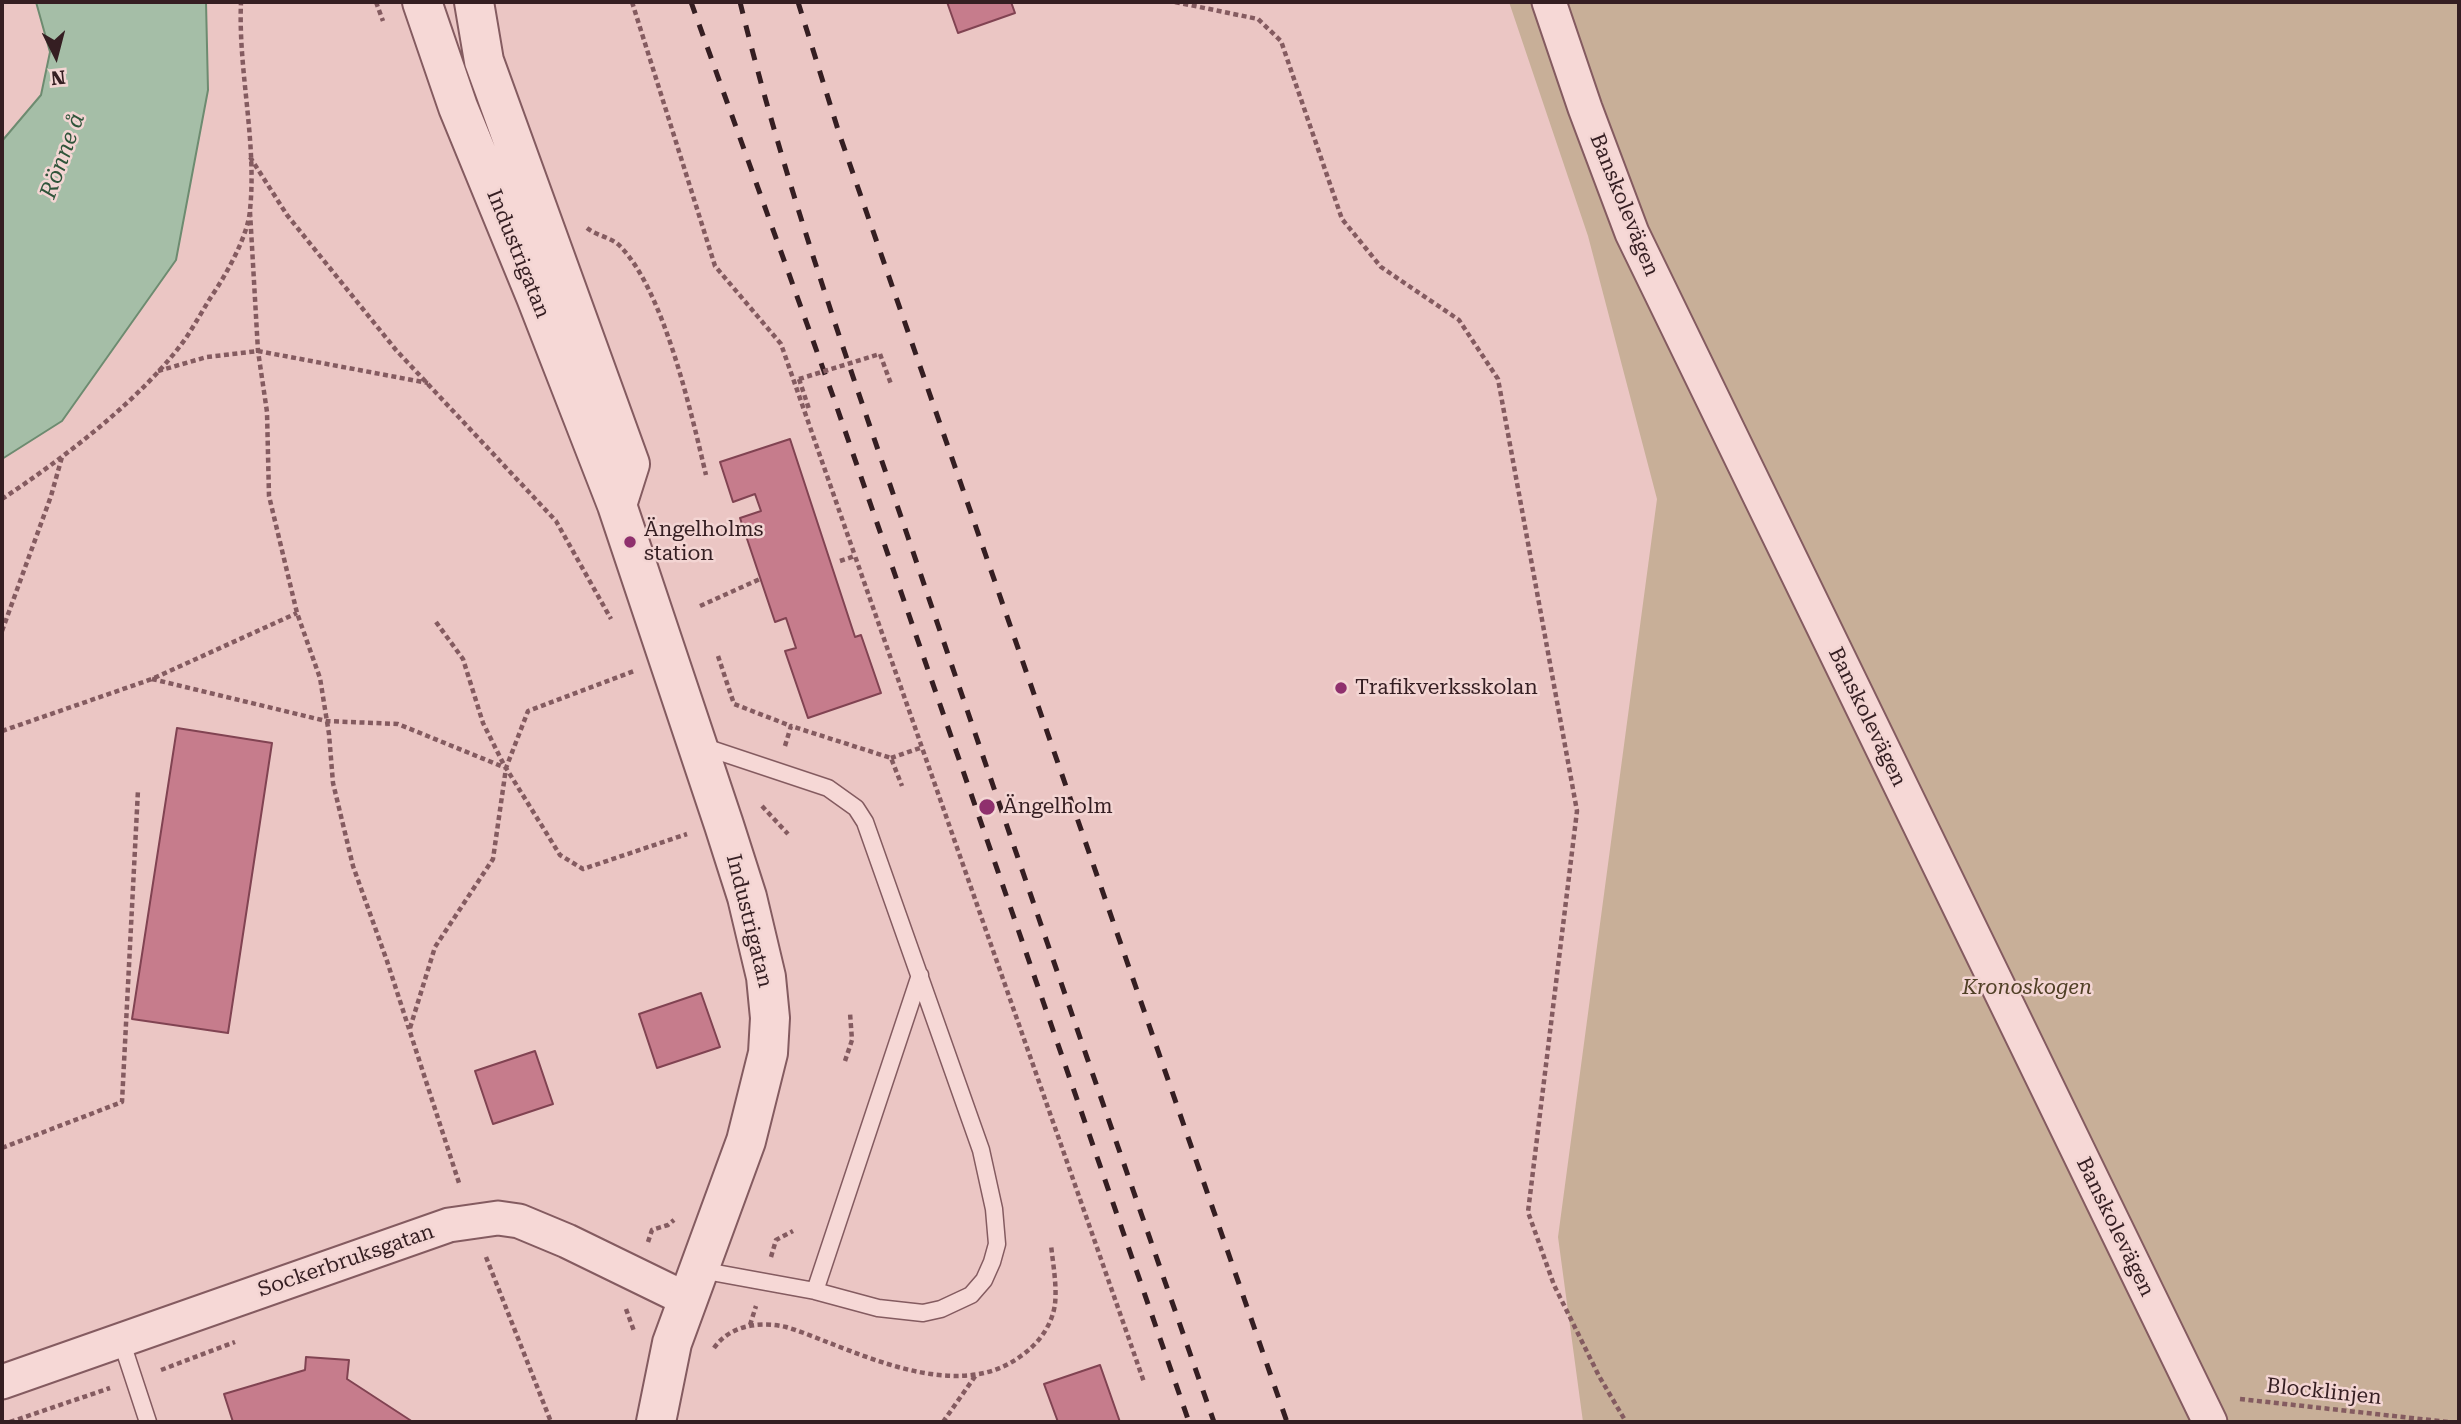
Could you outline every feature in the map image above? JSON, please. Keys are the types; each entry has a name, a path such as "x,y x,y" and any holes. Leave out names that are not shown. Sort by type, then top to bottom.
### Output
{"street":[{"name":"Industrigatan","path":"422,2 458,107 617,505 747,897 766,977 770,1018 768,1053 746,1141 692,1284 670,1352 656,1422"},
{"name":"Industrigatan","path":"474,2 484,61 630,464 617,505"},
{"name":"Banskolevägen","path":"1549,2 1632,233 2203,1408"},
{"name":"Sockerbruksgatan","path":"2,1382 449,1225 471,1221 498,1218 519,1221 638,1275 692,1284"}],"lane":[{"path":"692,1284 815,1291 878,1308 923,1312 941,1309 971,1295 984,1280 997,1244 995,1209 981,1150 871,835 856,808 828,788 697,744"},
{"path":"815,1291 920,975"},
{"path":"121,1340 148,1422"}],"path":[{"path":"241,2 240,28 250,157 250,212 258,351 267,412 268,496 297,613 320,678 333,783 353,866 410,1029 471,1221"},
{"path":"376,2 383,20"},
{"path":"632,2 715,266 781,344 1144,1382"},
{"path":"1175,2 1258,19 1281,41 1342,219 1381,267 1459,320 1498,379 1577,811 1528,1212 1554,1285 1599,1376 1626,1422"},
{"path":"250,157 287,215 396,350 556,522 614,624"},
{"path":"2,499 121,407 185,339 227,274 250,212"},
{"path":"584,226 618,243 639,269 659,313 673,356 706,475"},
{"path":"157,371 207,357 258,351 428,384"},
{"path":"810,409 799,379 880,354 891,384"},
{"path":"2,631 51,496 62,455"},
{"path":"840,561 855,556"},
{"path":"700,606 760,579"},
{"path":"2,731 152,679 297,613"},
{"path":"436,622 463,659 483,723 506,768 560,855 583,869 692,832"},
{"path":"718,656 734,704 792,726"},
{"path":"410,1029 435,947 493,859 506,768 528,712 639,669"},
{"path":"152,679 327,721 398,724 506,768"},
{"path":"891,758 923,747"},
{"path":"2,1148 122,1102 138,789"},
{"path":"762,806 788,834"},
{"path":"845,1061 852,1040 850,1013"},
{"path":"625,1309 652,1230 668,1225 677,1218"},
{"path":"617,1305 625,1309 638,1340 651,1347 708,1359 721,1339 731,1332 762,1324 787,1327 875,1360 949,1375 994,1372 1030,1350 1046,1331 1055,1304 1051,1245"},
{"path":"474,1255 492,1253"},
{"path":"485,1254 551,1422"},
{"path":"10,1422 237,1342"},
{"path":"943,1422 977,1374"},
{"name":"Blocklinjen","path":"2203,1408 2448,1422"}],"green space":[{"name":"Kronoskogen","path":"1509,2 2459,2 2459,1422 1583,1422 1558,1237 1657,499 1588,236"}],"water":[{"name":"Rönne å","path":"36,2 206,2 208,90 176,260 62,421 2,459 2,141 41,95 50,52"}],"building":[{"path":"947,2 1011,2 1015,13 958,33"},
{"path":"790,439 855,637 861,635 881,693 808,718 785,651 796,648 786,618 775,622 740,518 761,511 755,494 733,502 720,462"},
{"path":"177,728 272,743 228,1033 132,1019"},
{"path":"701,993 720,1047 657,1068 639,1014"},
{"path":"535,1051 553,1104 493,1124 475,1071"},
{"path":"306,1357 349,1360 347,1379 413,1422 233,1422 224,1394 305,1370"},
{"path":"1100,1365 1120,1422 1058,1422 1044,1384"}],"railway":[{"path":"691,2 834,399 1189,1422"},
{"path":"740,2 780,151 827,298 1214,1422"},
{"path":"798,2 840,136 1287,1422"}],"place":[{"name":"Ängelholms station","path":"630,542"},
{"name":"Trafikverksskolan","path":"1341,688"},
{"name":"Ängelholm","path":"987,807"}]}
